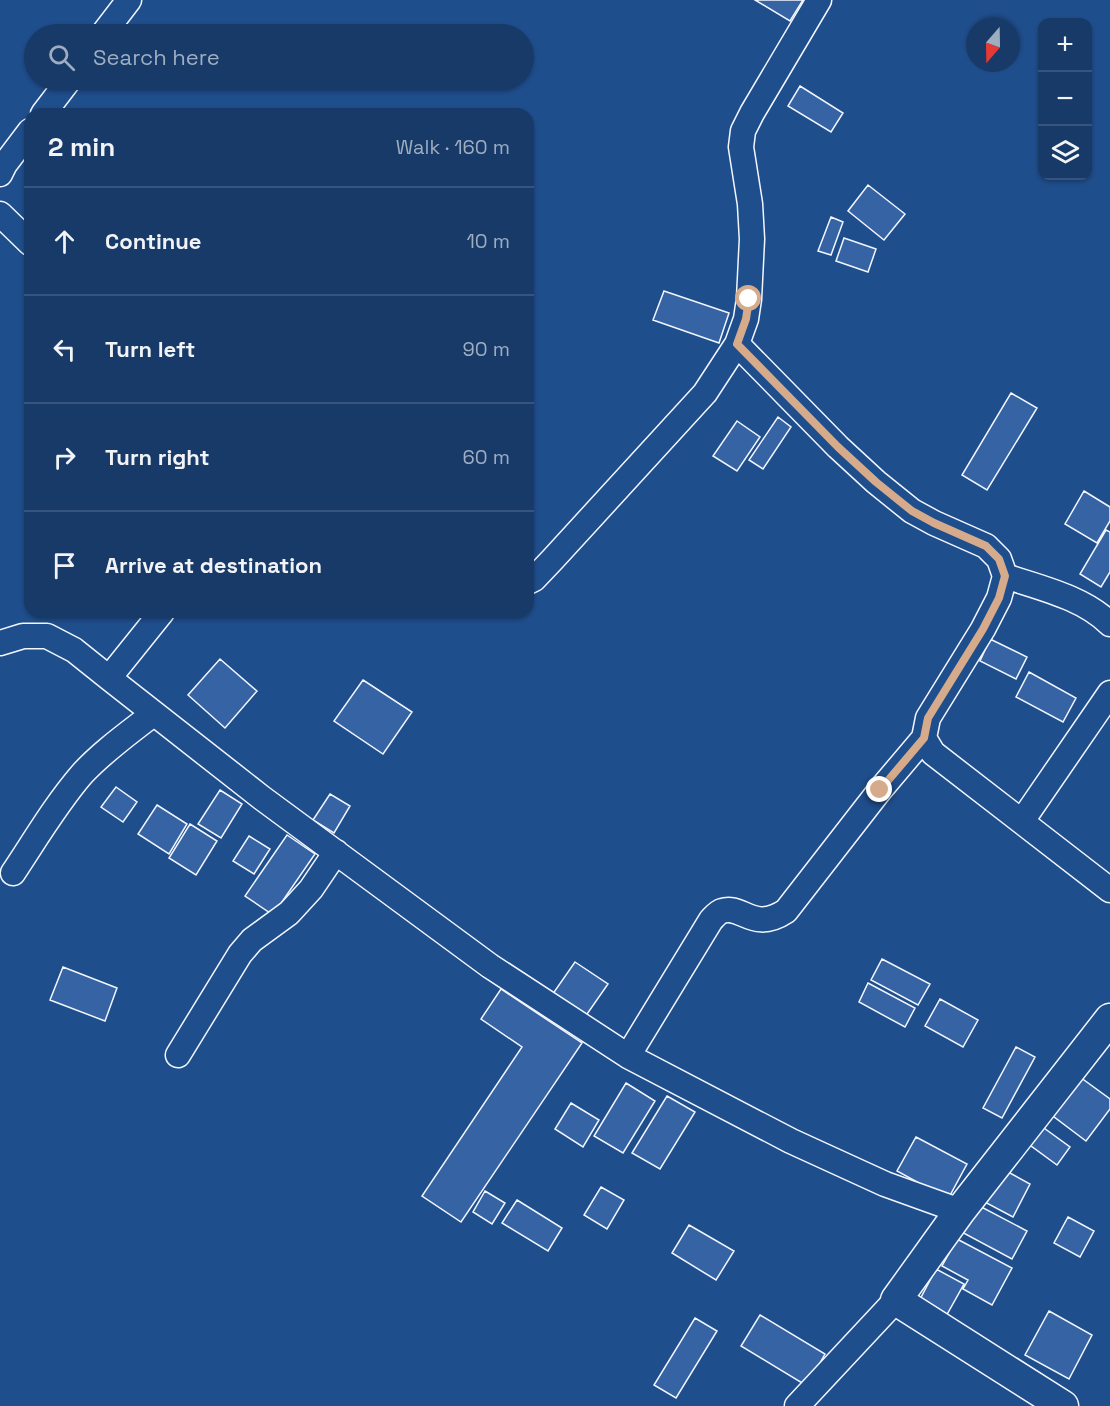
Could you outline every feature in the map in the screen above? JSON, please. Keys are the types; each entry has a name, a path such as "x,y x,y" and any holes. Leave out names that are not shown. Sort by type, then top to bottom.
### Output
{"street":[{"path":"111,24 129,0"},
{"path":"534,579 705,393 737,344 746,319 749,299 752,239 750,204 741,147 743,131 819,0"},
{"path":"48,108 61,90"},
{"path":"0,174 24,139"},
{"path":"0,214 24,237"},
{"path":"628,1056 711,920 722,911 734,910 761,920 775,918 786,911 880,790 924,738 928,718 983,629 999,598 1005,576 999,559 986,546 912,511 876,482 838,447 737,344"},
{"path":"1005,576 1065,596 1101,614 1110,624"},
{"path":"109,678 157,618"},
{"path":"0,643 23,636 47,636 74,650 262,798 490,966 628,1056 790,1141 885,1184 960,1211"},
{"path":"1022,821 1110,693"},
{"path":"13,873 69,790 84,772 153,714"},
{"path":"924,738 933,753 1110,890"},
{"path":"178,1055 240,954 252,940 290,913 311,889 336,852"},
{"path":"797,1406 896,1300 960,1211 1110,1019"},
{"path":"896,1300 1063,1406"}],"building":[{"path":"755,0 803,0 790,21"},
{"path":"800,86 843,113 831,132 788,106"},
{"path":"868,185 905,214 884,240 848,211"},
{"path":"831,217 843,222 831,255 818,251"},
{"path":"844,238 876,249 868,272 836,261"},
{"path":"664,291 729,313 719,343 653,320"},
{"path":"1011,393 1037,408 987,490 962,475"},
{"path":"778,417 791,427 763,469 749,460"},
{"path":"737,421 760,437 737,471 713,456"},
{"path":"1084,491 1110,507 1110,521 1097,543 1065,524"},
{"path":"1106,530 1110,532 1110,572 1101,587 1080,574"},
{"path":"990,639 1027,657 1016,679 980,661"},
{"path":"220,659 257,691 225,728 188,695"},
{"path":"1029,672 1076,698 1063,722 1016,697"},
{"path":"363,680 412,712 383,754 334,721"},
{"path":"116,787 137,802 123,822 101,807"},
{"path":"220,790 242,804 221,838 198,824"},
{"path":"330,794 350,806 334,833 313,820"},
{"path":"157,805 187,824 169,854 138,834"},
{"path":"190,824 217,841 196,875 169,858"},
{"path":"287,835 315,854 273,915 245,896"},
{"path":"249,836 270,849 254,874 233,861"},
{"path":"882,959 930,984 918,1005 871,980"},
{"path":"575,962 608,984 585,1017 552,995"},
{"path":"63,967 117,988 105,1021 50,1000"},
{"path":"868,983 915,1008 905,1027 859,1002"},
{"path":"501,989 582,1043 461,1222 422,1196 522,1047 481,1019"},
{"path":"940,999 978,1020 963,1047 925,1026"},
{"path":"1016,1047 1035,1057 1002,1118 983,1108"},
{"path":"1073,1072 1110,1099 1110,1109 1086,1141 1045,1110"},
{"path":"626,1083 655,1101 623,1153 594,1136"},
{"path":"667,1096 695,1112 660,1169 632,1153"},
{"path":"571,1103 599,1120 583,1147 555,1129"},
{"path":"1037,1123 1070,1147 1057,1165 1023,1140"},
{"path":"916,1137 967,1164 948,1199 897,1171"},
{"path":"997,1166 1030,1184 1013,1217 979,1199"},
{"path":"601,1187 624,1200 607,1229 584,1215"},
{"path":"485,1191 505,1203 492,1224 473,1212"},
{"path":"517,1200 562,1228 548,1251 502,1223"},
{"path":"970,1201 1027,1231 1012,1259 956,1229"},
{"path":"1068,1217 1094,1231 1080,1257 1054,1243"},
{"path":"689,1225 734,1251 716,1280 672,1253"},
{"path":"957,1239 1012,1268 992,1305 963,1289 968,1280 942,1266"},
{"path":"936,1269 964,1284 945,1318 918,1303"},
{"path":"1049,1311 1092,1335 1069,1379 1025,1355"},
{"path":"760,1315 825,1354 807,1386 741,1346"},
{"path":"695,1318 717,1331 676,1398 654,1385"}],"route":[{"path":"749,299 746,319 737,344 838,447 876,482 912,511 986,546 999,559 1005,576 999,598 983,629 928,718 924,738 880,790"}]}
